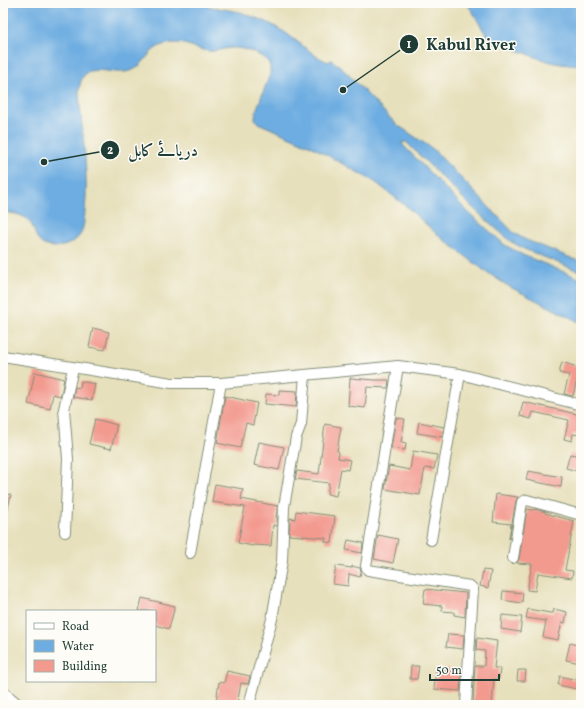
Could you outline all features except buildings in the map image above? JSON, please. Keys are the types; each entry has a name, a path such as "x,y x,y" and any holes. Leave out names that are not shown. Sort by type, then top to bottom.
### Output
{"street":[{"path":"3,356 172,383 221,383 398,366 460,374 581,404"},
{"path":"398,366 366,566 368,570 470,586 473,588 466,705"},
{"path":"65,532 68,459 64,409 73,368"},
{"path":"431,540 460,374"},
{"path":"249,705 272,619 282,561 284,507 296,437 301,424 305,375"},
{"path":"190,553 221,383"},
{"path":"513,558 522,502 524,500 581,515"},
{"path":"3,692 21,704"}],"water":[{"path":"3,3 191,3 240,12 269,23 286,33 316,56 328,62 331,60 340,66 396,124 433,149 514,233 524,239 581,262 581,272 524,249 510,241 473,208 406,142 402,142 403,145 468,212 505,245 523,255 581,279 581,323 508,286 485,271 439,236 406,206 375,182 311,146 258,123 255,119 256,111 270,74 270,66 261,56 236,48 208,51 182,43 170,43 158,47 133,70 115,72 98,70 85,74 81,81 79,93 85,152 86,182 83,227 80,235 69,244 51,247 43,244 37,238 32,225 26,218 3,212"},
{"path":"465,3 581,3 581,64 572,65 554,63 496,43 484,31 469,6"}],"place":[{"name":"Kabul River","path":"343,90"},
{"name":"دریائے کابل","path":"44,162"}]}
